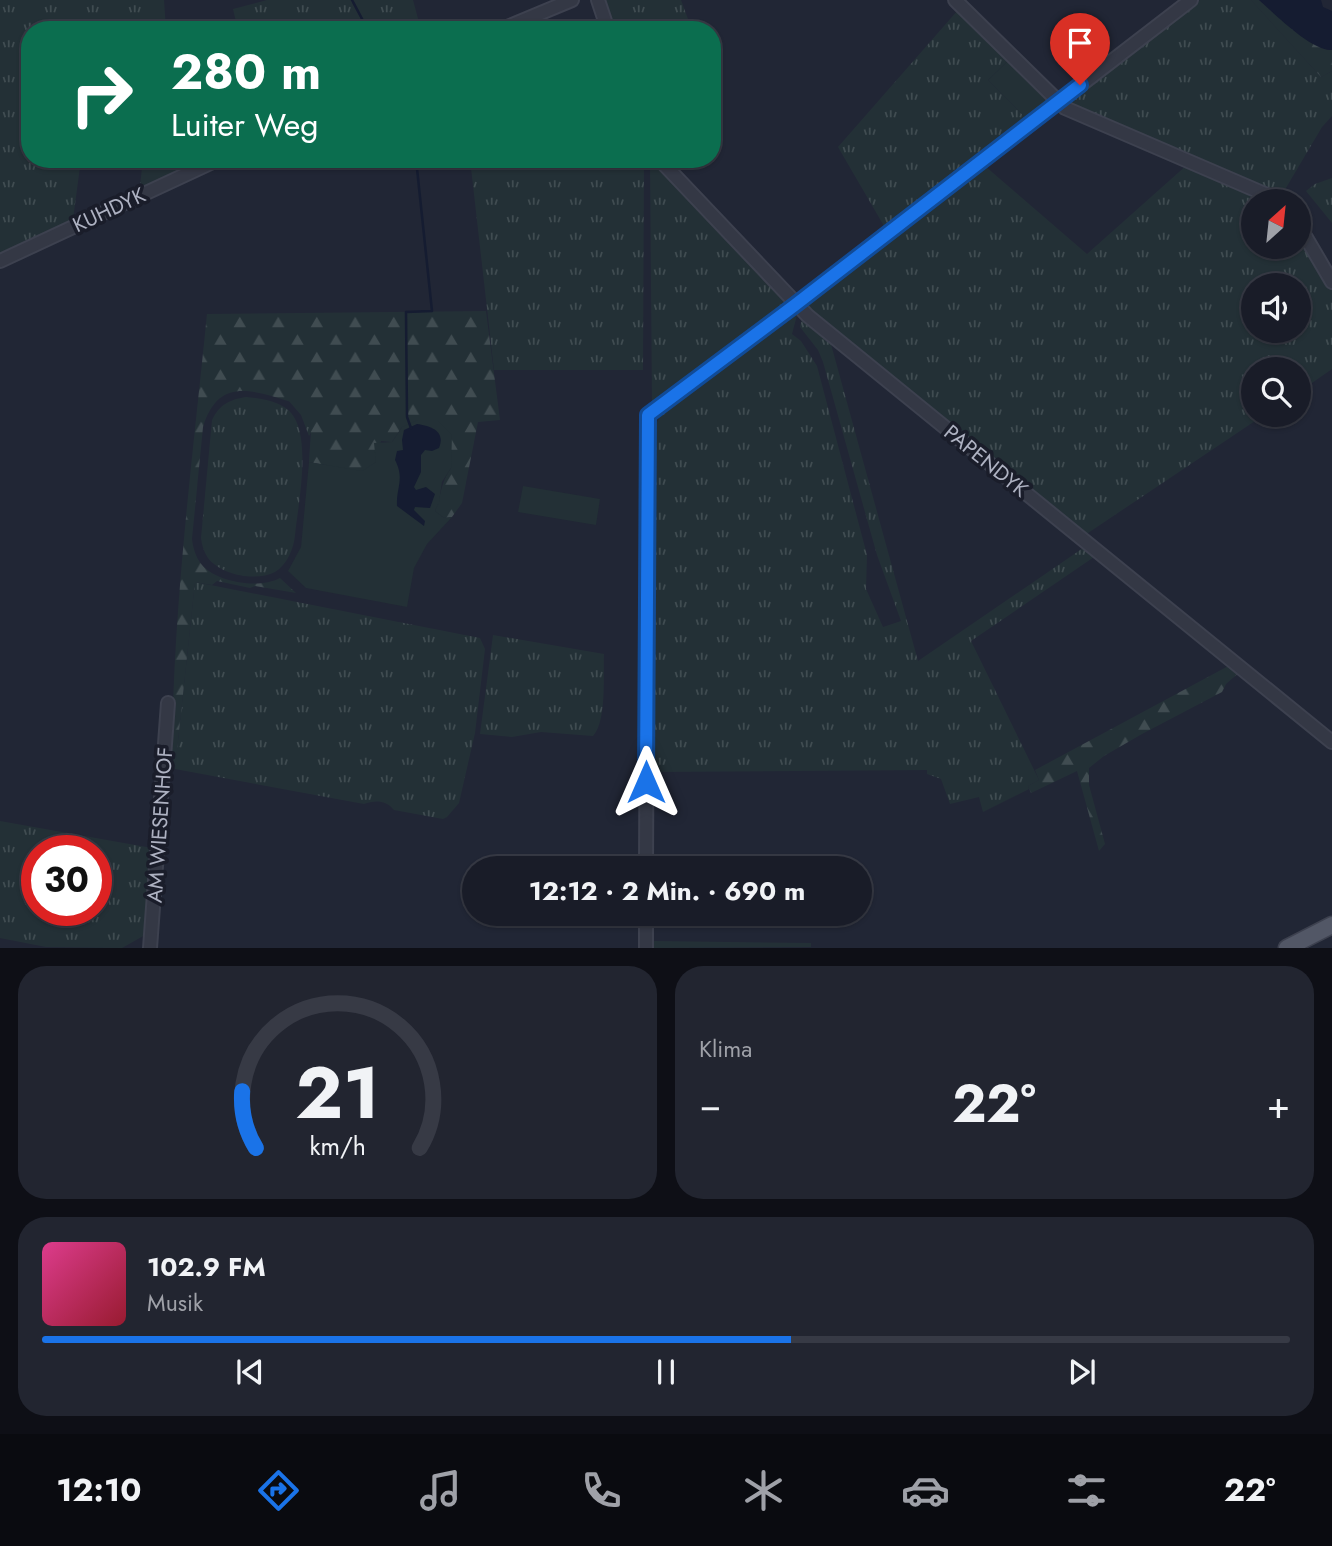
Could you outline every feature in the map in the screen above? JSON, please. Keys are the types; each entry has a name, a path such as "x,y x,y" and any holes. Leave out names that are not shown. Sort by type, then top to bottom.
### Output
{"main road":[{"path":"1287,947 1332,925"}],"street":[{"path":"522,21 572,0"},
{"path":"598,0 605,21"},
{"path":"954,0 1065,108 1253,189"},
{"path":"646,856 648,415 1191,0"},
{"name":"KUHDYK","path":"0,261 200,168"},
{"name":"PAPENDYK","path":"667,168 795,305 1332,743"},
{"path":"1311,246 1332,282"},
{"name":"AM WIESENHOF","path":"150,947 168,703"},
{"path":"646,926 646,947"}],"green space":[{"path":"0,0 164,0 165,21 21,21 21,168 80,168 72,227 0,257"},
{"path":"267,0 413,0 419,21 364,21 354,2 352,3 362,21 236,21 233,9"},
{"path":"602,0 681,0 689,21 609,21"},
{"path":"1200,0 1251,0 1321,77 1332,71 1332,116 1322,127 1285,189 1259,189 1065,104"},
{"path":"1251,0 1259,0 1277,16 1327,50 1332,50 1332,71 1321,77"},
{"path":"958,10 1009,60 988,80 1025,117 884,226 838,147"},
{"path":"1009,60 1051,102 1028,120 988,80"},
{"path":"1025,117 1028,120 886,230 884,226"},
{"path":"1188,164 1247,189 1241,189 1241,259 1311,259 1311,251 1332,289 1332,369 1311,384 1311,357 1241,357 1241,427 1246,427 1085,535 803,306 985,166 1087,254"},
{"path":"142,168 196,168 139,195"},
{"path":"416,168 433,312 432,312"},
{"path":"471,168 644,168 643,370 494,370"},
{"path":"650,168 663,168 788,305 652,405"},
{"path":"1332,178 1332,223 1311,197 1311,189 1309,189"},
{"path":"486,311 500,420 478,422 462,503 452,517 444,518 435,511 451,468 402,427 392,442 381,441 376,462 362,472 309,462 312,414 310,406 240,391 219,399 210,410 203,427 192,539 196,556 209,571 228,580 262,583 280,578 296,593 217,581 212,585 195,582 175,769 172,766 173,709 179,596 207,314"},
{"path":"796,312 792,334 801,341 817,366 867,555 866,589 883,627 901,621 877,555 823,362 818,350 800,327 803,315 829,337 918,661 1086,546 1097,555 971,641 1039,780 1028,786 1029,789 983,812 979,797 950,804 941,779 927,774 927,770 653,772 651,555 654,427 666,407"},
{"path":"246,397 273,402 287,409 295,419 302,450 301,487 291,551 279,569 258,576 239,575 221,569 208,558 201,538 212,420 226,404"},
{"path":"288,400 312,406 313,429 309,436 301,415"},
{"path":"418,420 437,420 452,435 451,468 442,482 435,511 444,518 452,517 427,544 414,568 407,607 306,588 288,571 301,547 309,462 362,471 376,462 374,443 392,442 402,427"},
{"path":"523,486 600,499 596,525 518,512"},
{"path":"195,582 480,638 485,649 475,733 459,803 447,817 443,819 394,810 380,802 364,804 175,769"},
{"path":"493,635 604,654 602,709 593,736 541,732 512,737 480,734"},
{"path":"1232,664 1241,671 1226,684 1222,692 1142,734 1089,768 1089,785 1105,844 1099,851 1077,771 1031,793 1028,786 1039,780 1035,770"},
{"path":"0,821 79,835 21,835 21,926 112,926 112,841 152,848 145,935 122,948 46,947 0,938"},
{"path":"650,926 652,926 653,941 811,943 811,947 650,948"}],"water":[{"path":"1259,0 1321,0 1323,7 1332,11 1332,50 1314,45"},
{"path":"417,424 436,430 441,442 439,448 425,450 421,455 421,472 414,487 416,490 426,487 435,494 430,508 415,507 414,510 425,521 424,526 397,506 400,478 395,460 397,451 403,450 404,430"}],"waterway":[{"path":"352,0 363,21"},
{"path":"411,428 407,417 406,312 432,311 417,168"}],"route":[{"path":"646,782 648,415 1080,85"}]}
